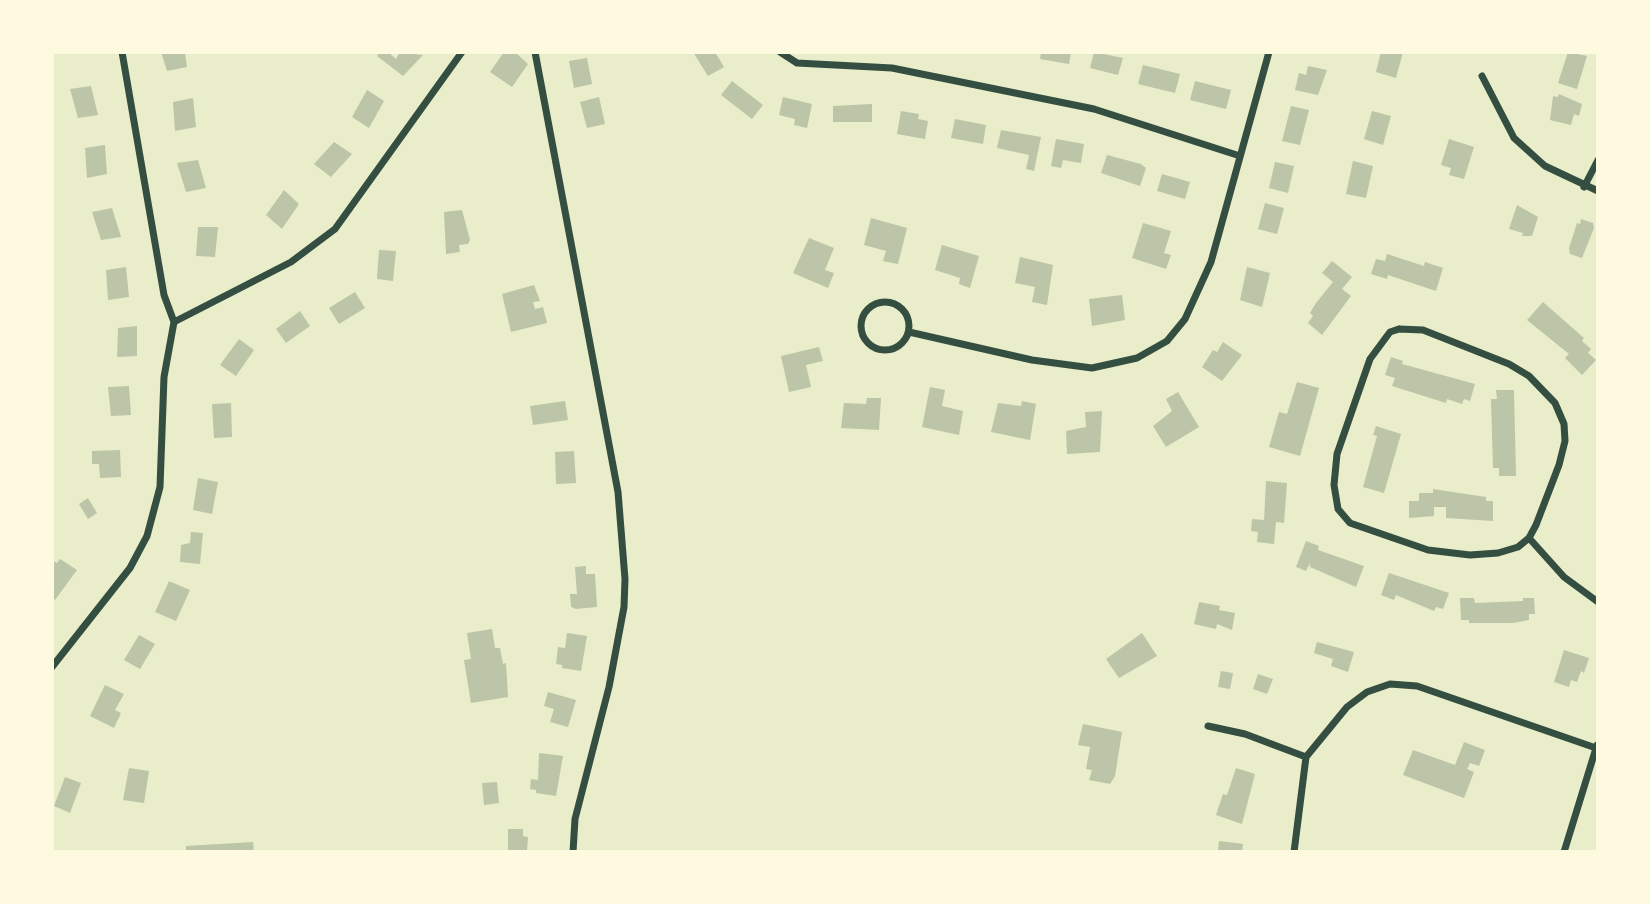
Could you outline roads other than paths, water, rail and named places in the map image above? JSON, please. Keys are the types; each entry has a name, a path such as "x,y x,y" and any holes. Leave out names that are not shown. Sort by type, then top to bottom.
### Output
{"street":[{"path":"52,667 130,568 147,536 160,487 164,377 173,342 174,322 164,295 122,52"},
{"path":"174,322 291,262 335,229 461,52"},
{"path":"536,52 614,467 625,567 624,607 608,687 575,819 573,852"},
{"path":"780,52 797,63 892,68 1094,109 1240,156"},
{"path":"909,332 1032,360 1092,368 1116,365 1153,351 1178,330 1200,293 1269,52"},
{"path":"1482,76 1514,138 1545,166 1584,187 1598,191"},
{"path":"1584,187 1598,160"},
{"path":"888,302 903,309 907,316 909,332 906,339 894,349 879,349 872,346 863,334 862,319 872,306 888,302"},
{"path":"1423,330 1509,364 1529,376 1555,403 1564,424 1565,441 1559,465 1529,538 1518,547 1498,553 1470,555 1428,550 1350,523 1338,509 1334,485 1337,454 1370,359 1390,332 1423,330"},
{"path":"1529,538 1564,577 1598,602"},
{"path":"1294,852 1306,757 1346,707 1367,692 1390,684 1417,686 1597,746 1564,852"},
{"path":"1208,726 1245,734 1306,757"}]}
